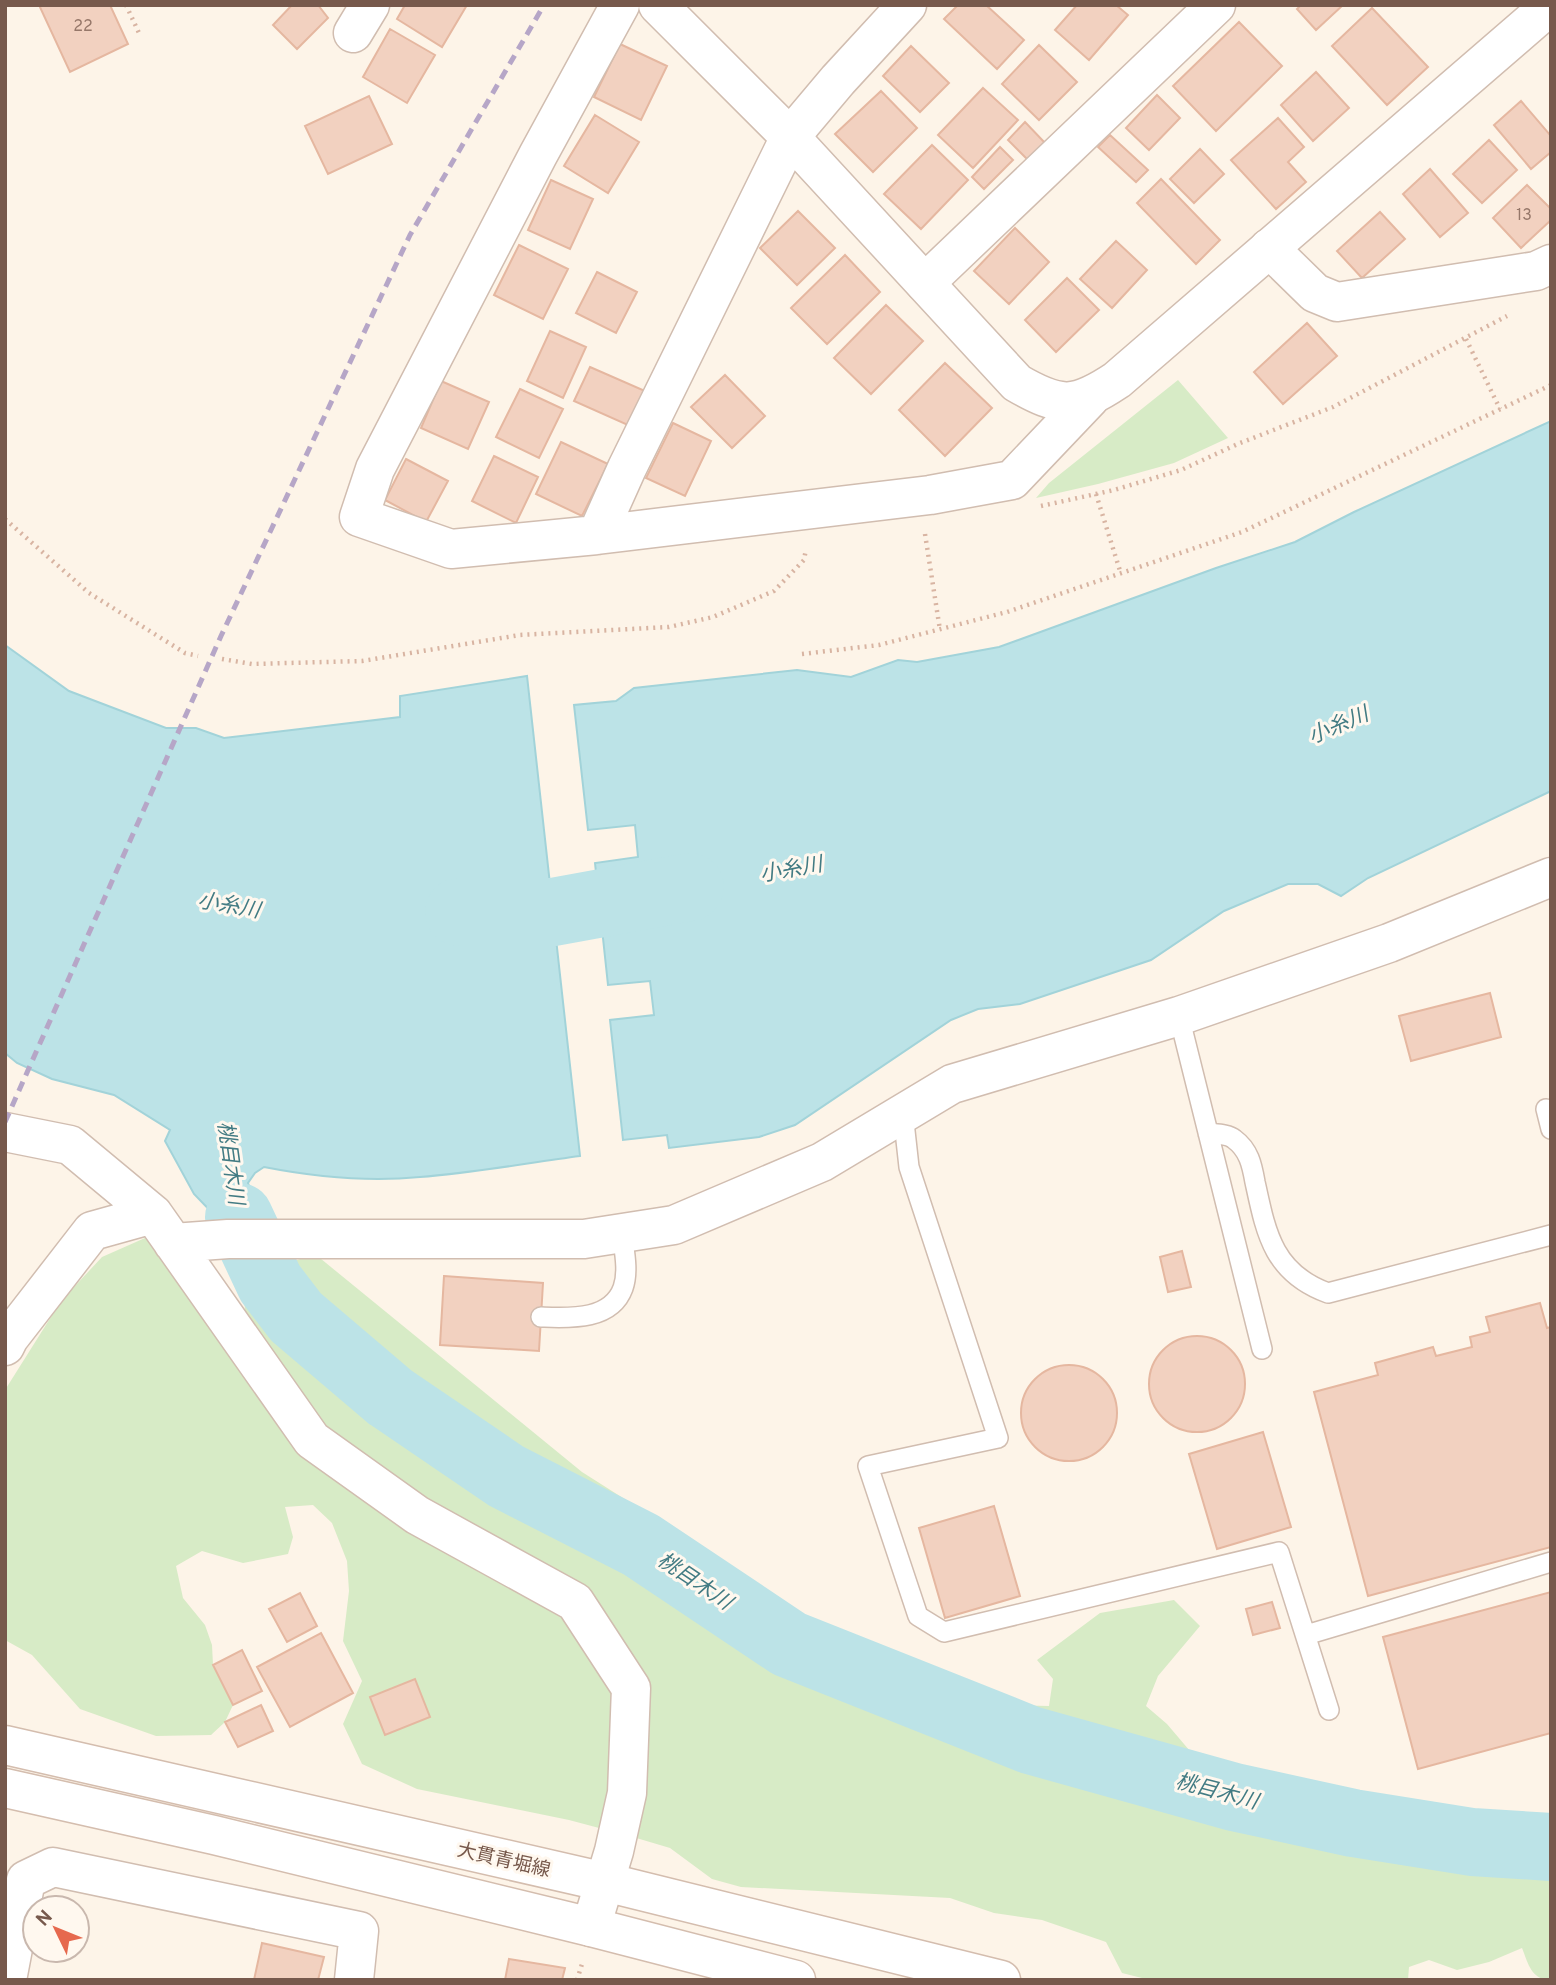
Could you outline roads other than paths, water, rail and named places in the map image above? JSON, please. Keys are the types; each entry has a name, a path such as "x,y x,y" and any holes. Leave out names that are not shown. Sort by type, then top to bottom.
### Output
{"street":[{"path":"620,5 538,155 375,468 359,517 450,549 597,535 930,495 1012,480 1090,398 1116,380 1550,5"},
{"path":"658,5 790,137 1017,383 1044,399 1071,401 1090,398"},
{"path":"597,535 627,468 790,137 907,5"},
{"path":"925,283 1216,5"},
{"path":"1269,248 1315,293 1336,302 1536,271 1551,264"},
{"path":"5,1346 92,1231 163,1228 228,1239 584,1239 674,1225 822,1162 952,1084 1179,1016 1389,943 1551,877"},
{"path":"5,1132 70,1145 163,1228 312,1440 417,1515 575,1602 631,1688 627,1793 592,1927"},
{"name":"大貫青堀線","path":"5,1745 605,1882 1002,1980"},
{"path":"5,1788 214,1835 592,1927 782,1978"},
{"path":"7,1980 26,1880 53,1867 359,1931 354,1980"}],"lane":[{"path":"1179,1016 1262,1349"},
{"path":"1546,1109 1551,1129"},
{"path":"903,1113 909,1167 998,1438 868,1466 918,1616 944,1632 1279,1552 1329,1710"},
{"path":"1208,1133 1233,1138 1251,1158 1266,1231 1279,1258 1308,1286 1328,1293 1551,1235"},
{"path":"541,1317 573,1318 593,1314 611,1305 622,1290 625,1276 622,1233"},
{"path":"1306,1635 1551,1562"}],"water":[{"path":"1551,421 1551,791 1368,878 1341,896 1318,884 1288,884 1224,911 1151,960 1020,1004 978,1009 951,1020 795,1125 759,1137 669,1148 667,1135 623,1140 610,1020 654,1015 650,981 608,985 595,863 638,857 635,825 588,830 574,705 616,701 634,688 797,670 851,677 898,660 917,662 999,647 1295,542"},
{"path":"5,645 69,691 166,728 196,728 224,738 400,717 400,696 527,676 580,1156 460,1173 381,1179 342,1178 264,1167 255,1173 248,1183 269,1225 222,1223 194,1194 165,1141 170,1130 114,1095 52,1079 17,1063 5,1053"},
{"path":"285,1253 278,1267 283,1299 271,1295 260,1298 239,1254"}],"waterway":[{"name":"小糸川","path":"459,912 553,912 690,887"},
{"name":"桃目木川","path":"239,1217 270,1283 296,1317 390,1397 506,1476 641,1545 789,1644 1030,1740 1234,1797 1353,1823 1472,1842 1551,1847"}],"railway":[{"path":"5,1122 221,636 410,235 544,5"}]}
